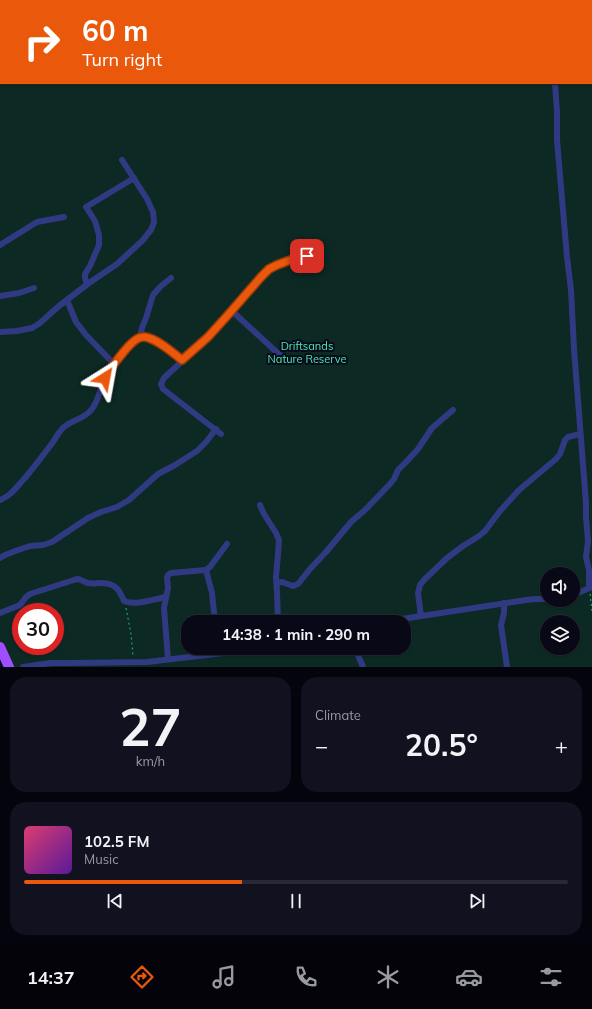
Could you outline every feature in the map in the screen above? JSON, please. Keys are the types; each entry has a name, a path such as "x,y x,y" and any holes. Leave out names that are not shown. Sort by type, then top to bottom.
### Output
{"main road":[{"path":"0,647 9,667"}],"street":[{"path":"555,84 557,140 571,290 586,504 588,541 586,557 591,588 580,592"},
{"path":"0,332 18,332 32,328 40,323 87,284 118,264 142,241 151,230 154,222 153,212 147,199 122,160"},
{"path":"87,284 84,278 99,245 99,235 95,221 86,207 134,178"},
{"path":"0,245 38,222 64,217"},
{"path":"221,434 163,389 161,384 164,378 182,360 208,337 269,269 293,259 307,256"},
{"path":"140,337 153,295 170,278"},
{"path":"0,296 19,293 34,288"},
{"path":"67,300 76,322 114,364"},
{"path":"232,311 283,358"},
{"path":"0,500 15,490 62,429 68,424 79,420 92,409 99,396 105,378 114,364 134,341 140,337 147,337 159,343 182,360"},
{"path":"277,583 282,582 293,586 298,584 351,522 390,484 394,479 395,474 418,449 432,428 453,410"},
{"path":"0,558 30,546 43,545 52,542 88,518 123,504 158,474 175,465 197,450 206,442 216,429"},
{"path":"421,616 418,593 420,585 425,578 447,558 485,531 500,511 519,490 556,459 560,454 565,440 568,437 580,434"},
{"path":"260,505 279,540 276,577 278,615"},
{"path":"168,659 164,608 168,588 168,575 171,573 206,570 210,567 227,544"},
{"path":"206,570 212,593 214,615"},
{"path":"0,613 20,605 30,594 77,579 81,579 86,583 104,583 113,585 120,590 124,601 128,603 166,597"},
{"path":"411,618 540,599"},
{"path":"504,603 504,613 501,625 507,667"},
{"path":"23,667 51,663 146,662 192,655"},
{"path":"358,655 363,667"}],"path":[{"path":"591,588 592,611"},
{"path":"124,601 131,634 134,662"}],"green space":[{"name":"Driftsands Nature Reserve","path":"0,84 592,84 592,667 8,667 0,649"}],"route":[{"path":"105,378 114,364 134,341 140,337 147,337 159,343 182,360 208,337 269,269 293,259 307,256"}]}
